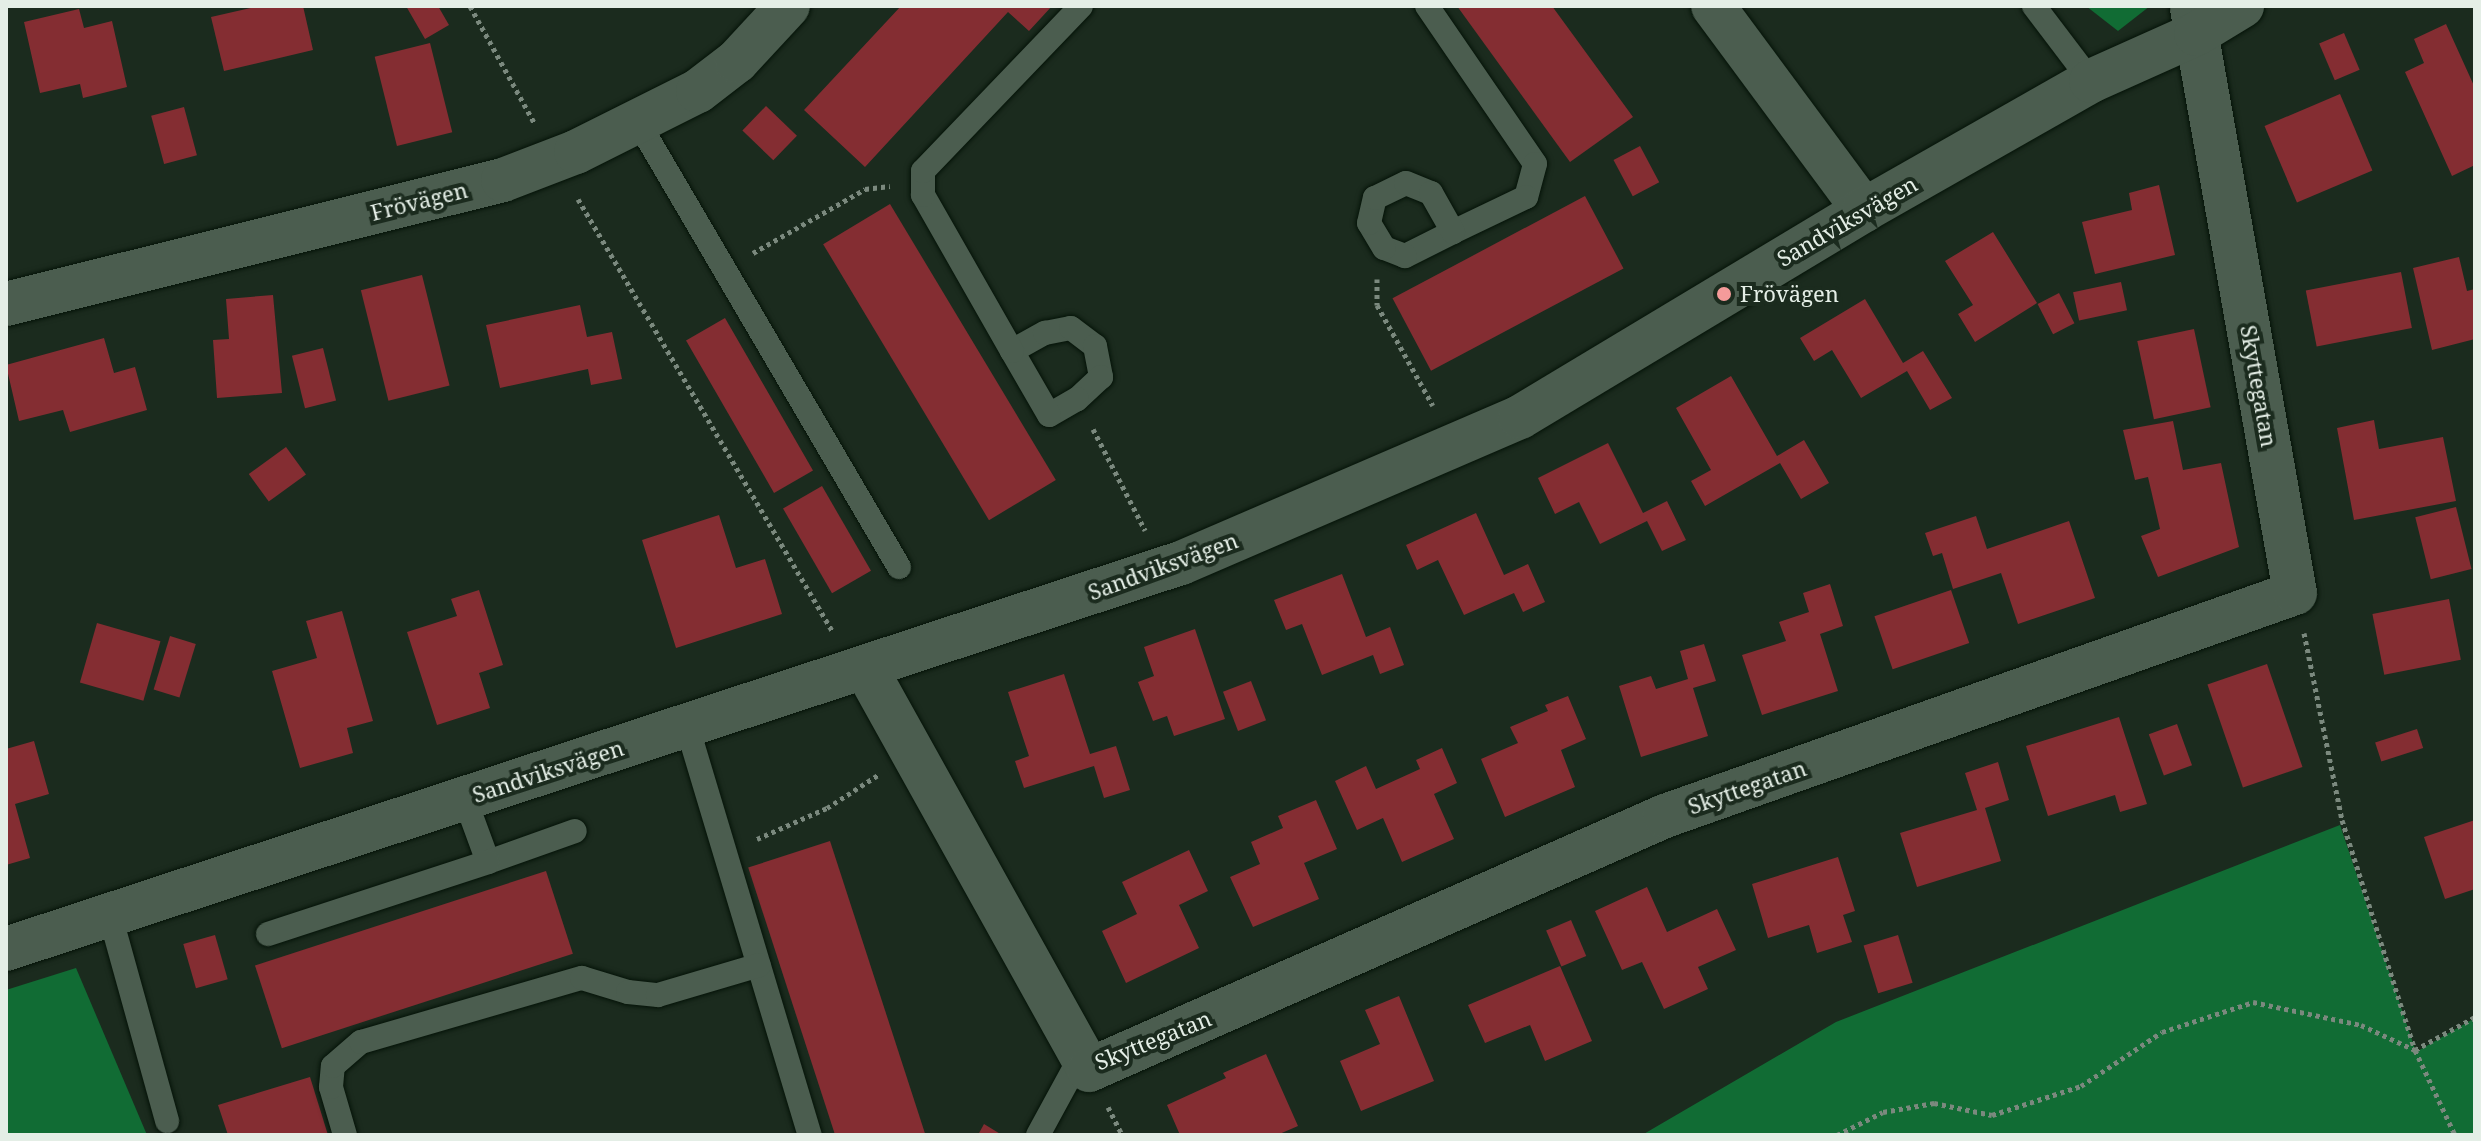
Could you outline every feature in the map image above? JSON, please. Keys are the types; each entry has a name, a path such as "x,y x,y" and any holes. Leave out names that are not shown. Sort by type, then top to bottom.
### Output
{"street":[{"name":"Frövägen","path":"6,304 503,180 555,160 698,91 737,61 788,6"},
{"path":"1713,6 1864,210"},
{"name":"Sandviksvägen","path":"6,949 1165,568 1520,417 1864,210 2194,20 2242,6"},
{"name":"Skyttegatan","path":"860,669 913,753 1089,1070 1665,816 2295,593 2194,20"}],"lane":[{"path":"1012,351 1045,333 1071,328 1095,346 1101,377 1077,399 1049,415 1012,351 923,195 923,171 1081,6"},
{"path":"1427,6 1535,164 1526,197 1405,256 1384,248 1369,223 1375,198 1406,183 1431,193 1453,232"},
{"path":"2034,6 2091,81"},
{"path":"638,122 899,567"},
{"path":"687,726 810,1135"},
{"path":"465,799 488,862"},
{"path":"268,934 575,831"},
{"path":"110,915 167,1121"},
{"path":"345,1135 331,1087 333,1066 361,1042 582,978 628,992 658,995 759,965"},
{"path":"1038,1135 1081,1056"}],"path":[{"path":"470,6 555,160 860,669"},
{"path":"724,270 865,189 923,183"},
{"path":"1405,256 1377,276 1377,305 1455,445"},
{"path":"1077,399 1165,568"},
{"path":"2295,593 2342,820 2415,1050 2455,1135"},
{"path":"724,849 777,833 827,808 913,753"},
{"path":"1837,1135 1883,1112 1934,1103 1992,1115 2081,1086 2162,1032 2253,1002 2361,1025 2415,1050"},
{"path":"2415,1050 2475,1017"}],"green space":[{"path":"2086,6 2150,6 2118,31"},
{"path":"2340,825 2416,1052 2475,1018 2475,1135 1642,1135 1836,1022"},
{"path":"76,968 147,1135 6,1135 6,990"}],"building":[{"path":"259,6 303,6 313,50 224,71 211,17"},
{"path":"406,6 438,6 449,25 425,39"},
{"path":"901,6 1052,6 1029,31 1008,12 865,167 804,110"},
{"path":"1457,6 1552,6 1633,117 1570,162"},
{"path":"79,9 84,28 112,21 127,87 83,98 80,84 40,93 24,22"},
{"path":"2446,24 2475,88 2475,165 2452,176 2405,72 2424,63 2414,39"},
{"path":"2344,33 2360,70 2335,80 2319,44"},
{"path":"430,43 452,132 397,146 375,57"},
{"path":"2340,94 2372,170 2297,202 2265,126"},
{"path":"766,106 797,136 773,160 742,130"},
{"path":"184,107 197,155 164,164 151,116"},
{"path":"1640,146 1659,182 1633,196 1614,160"},
{"path":"2159,185 2175,255 2095,274 2082,222 2132,210 2129,193"},
{"path":"1585,196 1623,268 1431,371 1393,298"},
{"path":"890,204 1056,480 989,520 823,244"},
{"path":"1993,232 2037,303 1975,342 1958,314 1973,305 1945,261"},
{"path":"2459,257 2467,291 2475,289 2475,339 2432,350 2413,268"},
{"path":"2401,272 2412,328 2317,346 2306,291"},
{"path":"422,275 450,386 388,401 361,290"},
{"path":"2121,282 2127,310 2079,321 2073,292"},
{"path":"2059,293 2074,323 2053,334 2038,304"},
{"path":"273,295 282,393 217,398 213,340 229,339 226,299"},
{"path":"1865,299 1903,363 1923,351 1952,398 1930,410 1907,371 1861,398 1832,350 1814,361 1800,338"},
{"path":"580,305 587,337 612,332 622,379 591,385 588,369 500,388 486,325"},
{"path":"725,318 813,470 774,493 686,340"},
{"path":"2194,329 2211,407 2154,419 2137,341"},
{"path":"104,338 114,373 135,367 147,410 70,432 63,410 19,421 6,365"},
{"path":"323,348 336,400 305,408 292,356"},
{"path":"1731,376 1777,456 1804,440 1829,483 1801,499 1780,463 1705,506 1691,481 1711,470 1676,408"},
{"path":"2374,420 2379,449 2443,437 2456,501 2354,520 2337,428"},
{"path":"2173,421 2183,470 2221,463 2239,547 2158,577 2141,536 2160,529 2148,477 2135,480 2123,430"},
{"path":"1608,443 1643,513 1667,501 1686,540 1662,551 1647,521 1600,544 1579,502 1555,514 1538,478"},
{"path":"286,447 306,475 269,502 249,474"},
{"path":"822,486 871,571 832,593 783,508"},
{"path":"2456,507 2471,569 2431,579 2415,517"},
{"path":"1476,513 1504,575 1528,564 1545,602 1523,612 1514,593 1464,615 1438,560 1417,570 1406,545"},
{"path":"719,515 736,568 765,559 782,614 676,648 642,540"},
{"path":"1976,516 1987,549 2069,521 2095,598 2018,624 2001,573 1953,589 1942,553 1933,556 1925,533"},
{"path":"1342,574 1366,637 1390,627 1404,665 1380,674 1373,655 1322,675 1302,624 1286,630 1274,600"},
{"path":"1830,584 1843,626 1820,634 1838,691 1762,715 1742,655 1786,641 1779,622 1809,612 1803,593"},
{"path":"479,590 503,665 479,673 490,708 437,725 407,632 457,616 451,599"},
{"path":"1951,590 1969,643 1893,669 1874,616"},
{"path":"2449,599 2461,660 2384,675 2372,614"},
{"path":"342,611 373,721 347,728 353,753 300,768 272,671 317,658 306,621"},
{"path":"97,623 160,641 143,701 80,683"},
{"path":"1195,629 1225,719 1174,736 1167,716 1153,721 1138,682 1154,676 1144,647"},
{"path":"170,636 196,644 179,697 154,690"},
{"path":"1704,644 1716,681 1693,688 1708,736 1641,757 1619,686 1651,676 1656,689 1688,679 1680,651"},
{"path":"2267,664 2302,767 2243,788 2207,685"},
{"path":"1064,674 1090,754 1116,746 1130,790 1104,798 1094,766 1024,788 1015,761 1029,756 1008,692"},
{"path":"1251,681 1266,720 1238,731 1223,692"},
{"path":"1568,696 1586,739 1561,750 1575,787 1505,817 1481,759 1518,743 1510,727 1548,711 1545,705"},
{"path":"2119,717 2147,804 2120,812 2115,795 2048,816 2026,746"},
{"path":"2177,724 2192,765 2164,776 2149,734"},
{"path":"2417,729 2423,748 2381,762 2375,743"},
{"path":"34,741 49,794 15,804 30,858 6,865 6,749"},
{"path":"1442,748 1457,783 1434,794 1454,839 1402,862 1383,818 1357,830 1335,781 1366,766 1376,789 1420,769 1416,760"},
{"path":"1998,762 2009,800 1985,808 2001,861 1917,887 1900,833 1977,810 1965,773"},
{"path":"1316,800 1337,849 1304,863 1319,899 1253,927 1230,877 1260,864 1251,842 1283,828 1278,816"},
{"path":"2475,820 2475,889 2445,899 2424,837"},
{"path":"830,841 925,1135 835,1135 748,868"},
{"path":"1189,850 1208,891 1179,905 1199,948 1126,983 1102,931 1137,914 1122,882"},
{"path":"1838,857 1855,911 1843,915 1852,942 1817,953 1809,925 1768,938 1752,884"},
{"path":"546,871 573,954 282,1048 255,966"},
{"path":"1647,887 1667,932 1717,909 1736,950 1698,967 1708,989 1664,1009 1642,962 1622,970 1595,911"},
{"path":"1571,920 1586,956 1561,966 1546,931"},
{"path":"215,935 228,979 196,988 183,944"},
{"path":"1898,935 1913,983 1878,993 1864,946"},
{"path":"1560,966 1592,1041 1545,1061 1530,1025 1485,1043 1468,1005"},
{"path":"1399,996 1434,1081 1361,1111 1340,1061 1380,1044 1365,1010"},
{"path":"1266,1054 1298,1126 1277,1135 1180,1135 1167,1105 1226,1078 1223,1073"},
{"path":"310,1077 328,1135 228,1135 218,1105"},
{"path":"984,1124 1002,1135 978,1135"}],"place":[{"name":"Frövägen","path":"1724,294"}]}
